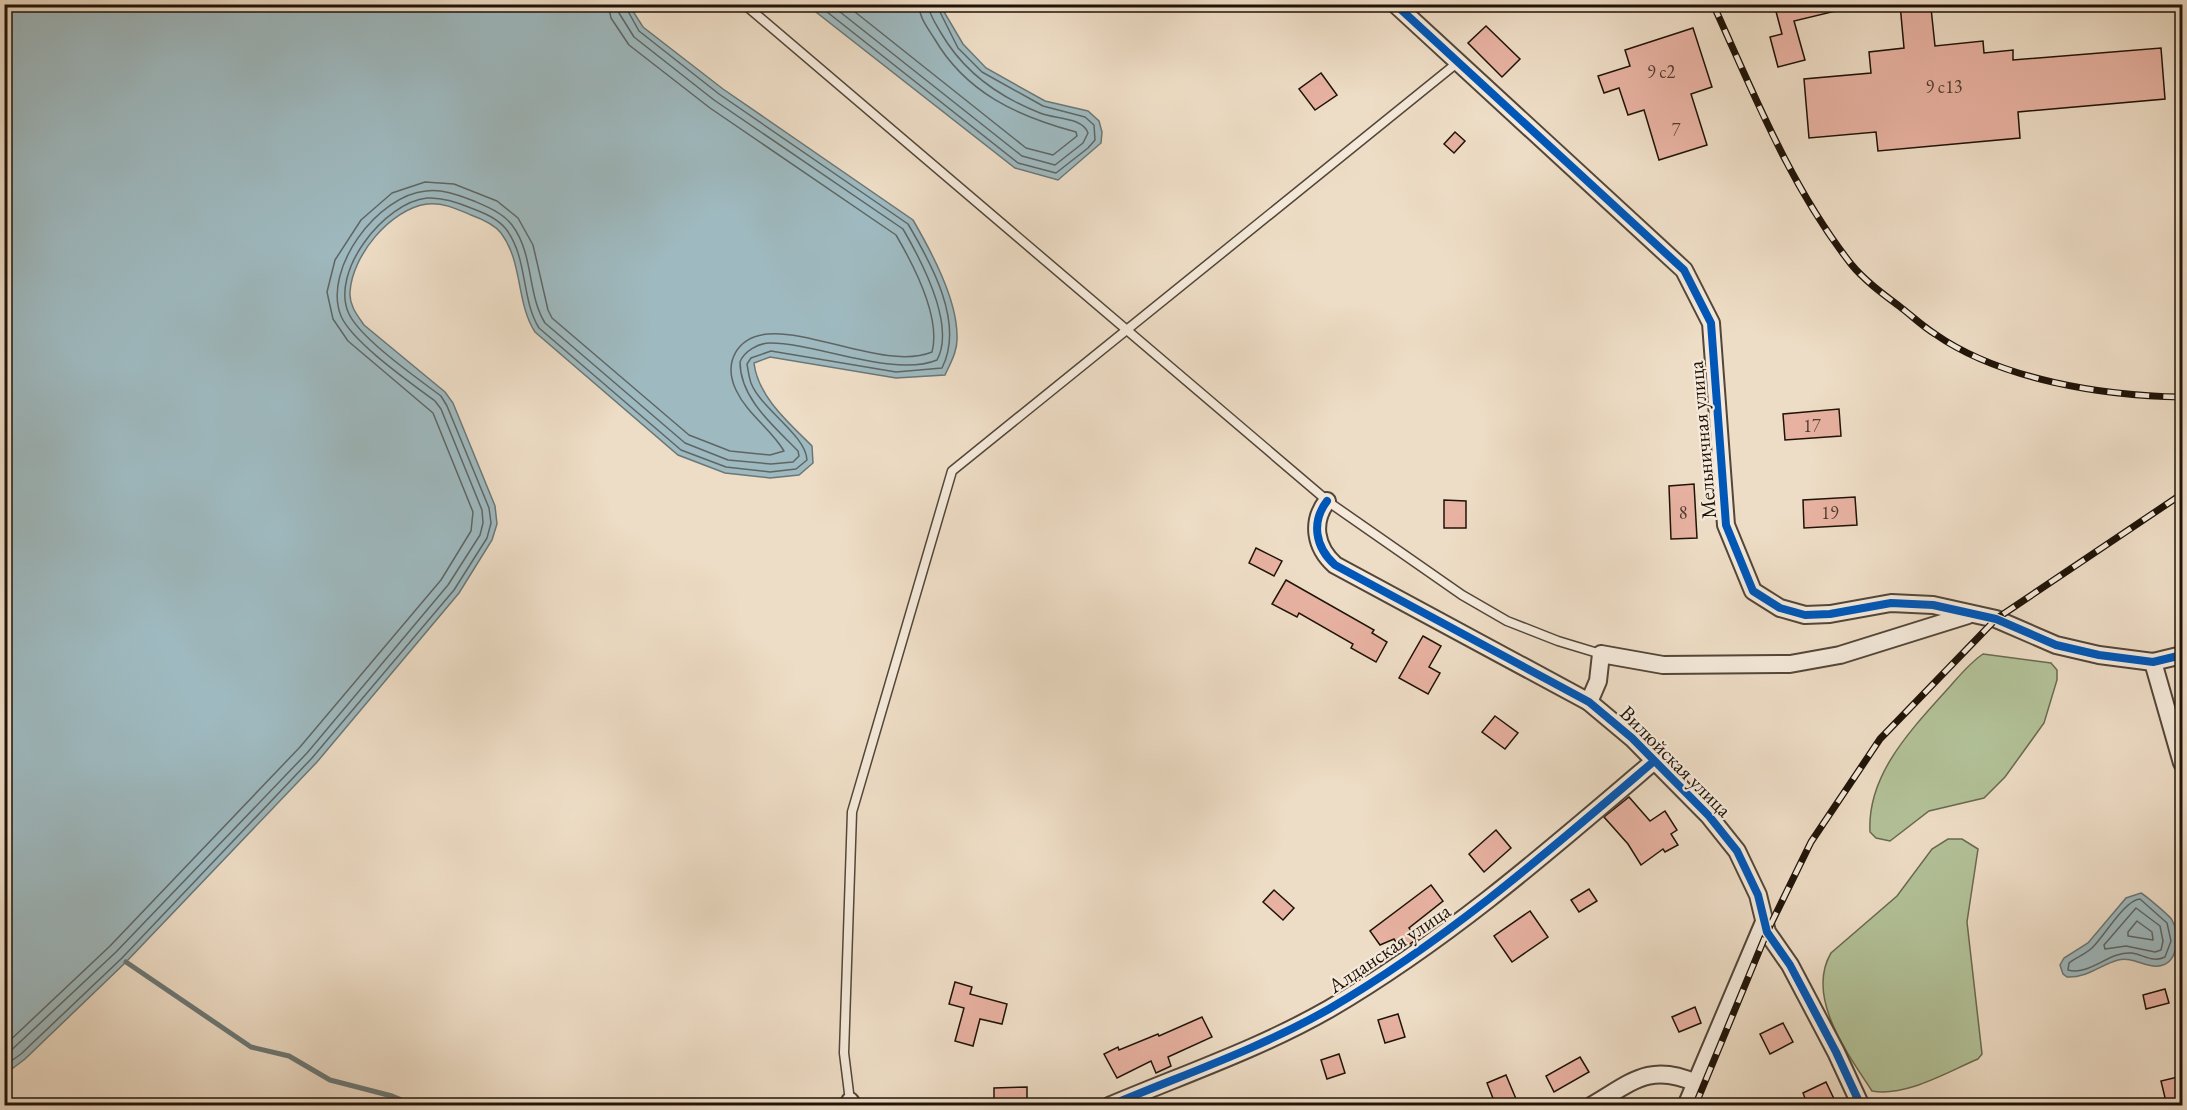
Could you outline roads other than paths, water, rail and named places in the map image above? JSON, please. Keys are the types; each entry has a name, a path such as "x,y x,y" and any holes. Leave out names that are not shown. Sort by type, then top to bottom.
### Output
{"street":[{"name":"Мельничная улица","path":"1395,4 1684,270 1711,323 1726,525 1754,591 1780,608 1805,615 1830,614 1891,603 1933,605 1969,615 1996,619 2056,645 2153,662 2182,655"},
{"name":"Вилюйская улица","path":"1327,501 1319,514 1317,536 1323,552 1335,565 1589,702 1632,738 1708,816 1737,851 1758,895 1767,932 1790,965 1836,1052 1861,1106"},
{"path":"1589,702 1598,681 1601,654 1663,665 1790,664 1840,655 1969,615"},
{"path":"2153,662 2182,763"},
{"name":"Алданская улица","path":"1109,1106 1273,1039 1399,966 1464,920 1653,762"},
{"path":"1686,1106 1764,922"},
{"path":"1591,1106 1647,1075 1663,1072 1676,1074 1696,1083"}],"lane":[{"path":"744,4 1327,501 1462,595 1507,621 1558,641 1601,654"},
{"path":"828,1106 851,1103 844,1053 852,812 952,471 1457,63"}],"water":[{"path":"5,4 629,5 643,27 723,89 913,220 948,291 956,322 957,341 954,356 945,375 896,378 770,357 754,363 768,398 812,446 813,463 799,475 770,478 725,473 678,455 535,332 525,308 513,257 508,244 495,227 455,208 433,204 413,208 387,225 375,236 358,264 352,278 350,292 352,306 364,325 445,392 453,403 495,506 497,524 492,540 459,593 317,762 126,962 25,1059 5,1074"},
{"path":"807,5 940,5 963,44 986,68 1045,101 1088,111 1099,121 1102,132 1101,143 1058,180 1015,168"},
{"path":"2141,893 2158,906 2175,926 2177,940 2171,960 2166,964 2154,966 2123,959 2074,977 2067,977 2063,974 2060,965 2064,958 2088,943 2126,898"}],"waterway":[{"path":"126,962 251,1047 289,1056 330,1080 392,1096 416,1106"}],"railway":[{"path":"1713,4 1791,171 1829,234 1862,276 1930,331 1961,350 1990,363 2022,374 2087,389 2182,397"},
{"path":"1695,1106 1767,932 1811,842 1880,739 1996,619 2182,494"}]}
